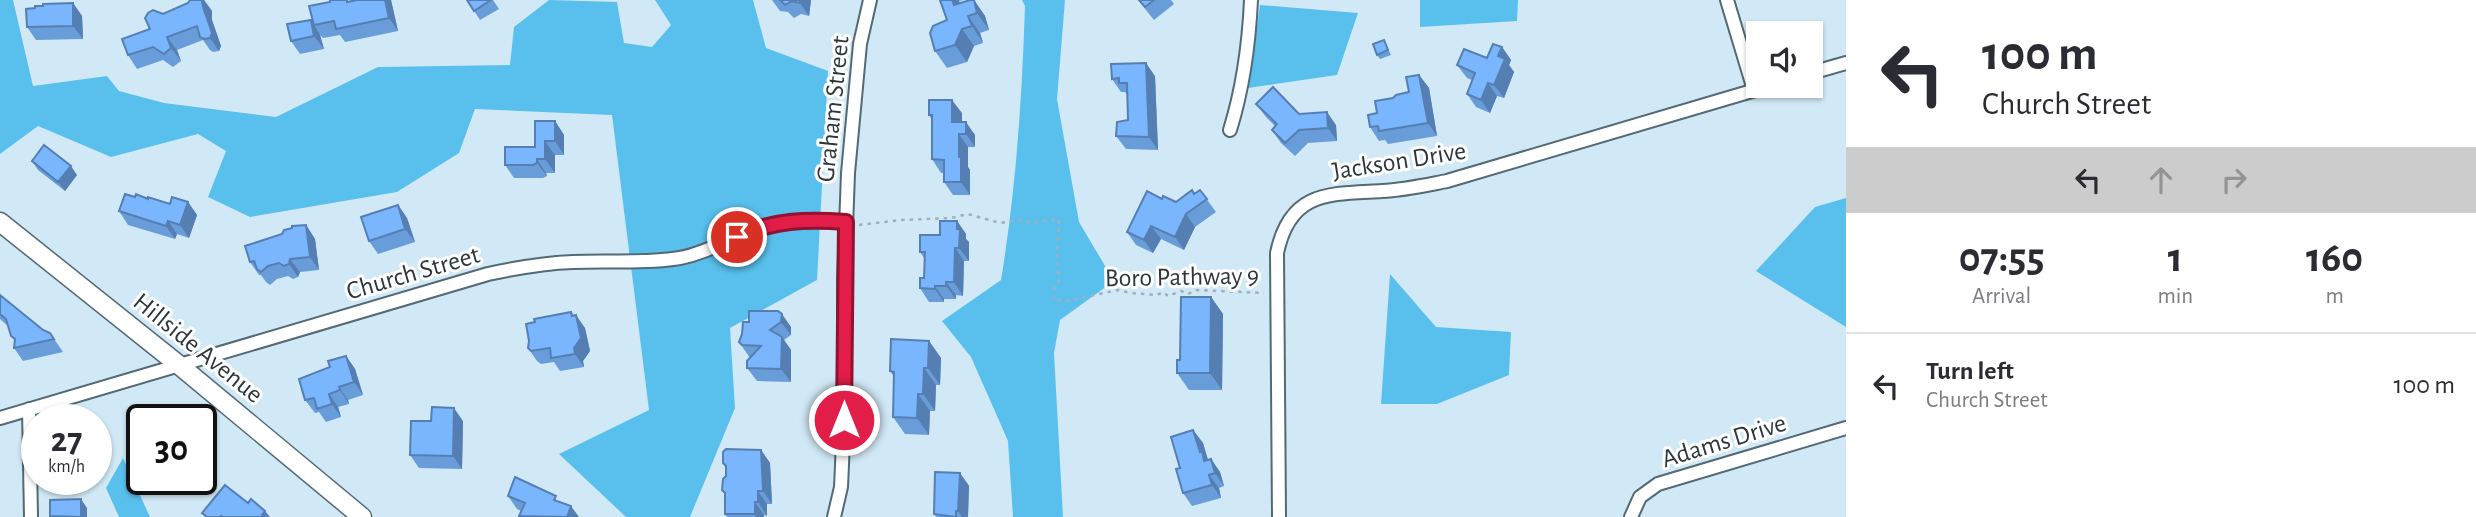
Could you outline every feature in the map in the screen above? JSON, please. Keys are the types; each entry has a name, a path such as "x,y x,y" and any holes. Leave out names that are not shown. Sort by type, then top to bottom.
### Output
{"main road":[{"name":"Hillside Avenue","path":"0,222 179,365 362,517"}],"street":[{"name":"Graham Street","path":"834,517 841,487 846,222 852,121 860,44 870,0"},
{"path":"1230,130 1249,41 1251,0"},
{"path":"1727,0 1746,63"},
{"path":"1823,70 1846,63"},
{"name":"Jackson Drive","path":"1279,517 1277,253 1280,238 1296,212 1309,202 1337,192 1412,188 1447,181 1746,92"},
{"name":"Church Street","path":"46,404 501,271 557,262 654,261 680,258 773,224 806,220 846,222"},
{"name":"Church Street","path":"0,418 21,411"},
{"name":"Adams Drive","path":"1631,517 1640,497 1658,484 1846,428"},
{"path":"31,495 31,517"}],"path":[{"name":"Boro Pathway 9","path":"846,222 855,221 860,226 968,214 1000,223 1021,220 1032,223 1059,219 1059,281 1054,289 1054,300 1118,290 1157,295 1163,292 1168,296 1181,291 1188,294 1196,290 1278,293"}],"shaded area":[{"path":"0,0 13,0 33,86 107,76 119,91 164,103 276,117 378,67 510,65 514,27 549,0 617,2 624,43 652,47 671,25 655,0 753,0 766,48 828,71 817,280 730,328 735,408 690,517 626,517 559,454 649,410 612,115 475,109 459,153 397,192 250,217 208,197 226,151 198,134 111,157 38,126 0,154"},
{"path":"1022,0 1065,0 1057,99 1079,222 1114,281 1060,320 1054,353 1063,517 1013,517 1008,441 971,357 942,321 1001,280 1018,143 1025,6"},
{"path":"1420,0 1518,0 1517,21 1420,27"},
{"path":"1260,5 1358,13 1337,75 1248,88"},
{"path":"1846,198 1846,327 1756,271 1815,207"},
{"path":"1390,274 1436,327 1511,332 1509,375 1437,404 1381,404"},
{"path":"123,458 126,465 126,495 140,495 150,517 119,517 109,495 112,495 112,477"}],"building":[{"path":"190,0 202,0 212,33 210,38 200,37 197,26 167,37 171,48 164,54 153,47 128,55 122,39 150,29 145,18 148,13 153,10 163,14"},
{"path":"330,0 385,0 389,18 336,29 334,21 314,25 309,6"},
{"path":"467,0 491,0 474,11"},
{"path":"780,0 800,0 800,3 792,1 785,5"},
{"path":"940,0 952,0 954,5 974,0 977,13 968,16 972,26 962,29 955,45 935,51 930,33 933,26 947,20"},
{"path":"1139,0 1154,0 1145,7"},
{"path":"73,3 73,26 27,27 26,9 43,4"},
{"path":"311,20 314,36 291,41 287,24"},
{"path":"1384,40 1388,50 1377,55 1373,44"},
{"path":"1493,44 1502,47 1498,56 1505,59 1494,85 1488,83 1481,100 1467,94 1475,73 1457,65 1464,49 1487,58"},
{"path":"1146,63 1149,137 1116,136 1117,122 1128,120 1127,83 1119,83 1119,78 1112,79 1111,64"},
{"path":"1419,75 1428,123 1379,131 1378,126 1370,127 1368,115 1377,113 1375,101 1409,92 1406,77"},
{"path":"1273,87 1299,114 1327,112 1328,128 1299,130 1285,143 1272,130 1277,124 1256,104"},
{"path":"929,100 952,100 952,122 966,122 966,134 959,134 961,182 944,182 944,160 932,159 932,115 929,115"},
{"path":"535,121 555,121 555,141 545,141 545,159 537,159 537,163 533,165 505,165 505,147 535,147"},
{"path":"44,145 71,166 58,182 32,161"},
{"path":"1192,190 1194,194 1200,190 1207,199 1186,214 1175,237 1151,226 1144,240 1127,232 1147,191 1162,199 1163,196 1176,202"},
{"path":"125,194 135,197 136,194 170,204 172,197 188,202 180,225 168,221 166,226 119,211"},
{"path":"398,205 405,229 369,241 361,217"},
{"path":"940,221 957,221 957,229 960,229 959,248 955,248 954,282 946,282 946,286 935,286 935,289 920,288 920,278 924,278 925,252 920,252 920,235 940,235"},
{"path":"306,225 310,257 290,259 289,264 268,266 261,272 254,261 250,262 245,246 282,234 292,226"},
{"path":"0,295 50,333 54,339 14,348 15,339 11,336 6,319 0,314"},
{"path":"1181,297 1211,297 1210,373 1177,373 1177,360 1180,360"},
{"path":"749,311 778,311 782,314 781,322 770,330 782,337 781,369 747,368 747,361 761,346 742,345 739,342 743,322 749,322"},
{"path":"571,312 572,316 576,315 581,338 574,348 575,354 551,358 550,348 531,351 528,348 526,324 535,322 534,319"},
{"path":"891,339 929,341 928,368 924,368 923,394 918,394 917,418 893,417 894,372 890,371"},
{"path":"346,356 354,382 329,394 332,404 317,409 314,398 305,400 299,379 330,367 328,361"},
{"path":"432,407 454,408 453,456 410,455 411,421 431,421"},
{"path":"1193,430 1204,461 1211,459 1215,473 1209,475 1212,485 1183,493 1176,469 1180,468 1171,437"},
{"path":"726,449 761,450 763,491 758,491 755,514 725,514 725,493 722,490 726,476 723,452"},
{"path":"935,472 960,473 956,517 934,514"},
{"path":"515,477 556,496 554,500 571,506 567,517 519,516 525,503 508,496"},
{"path":"225,485 248,503 251,499 265,511 262,515 264,517 207,517 202,513"},
{"path":"81,499 81,517 50,516 50,500"}],"route":[{"path":"737,237 773,224 794,220 846,222 844,420"}]}
